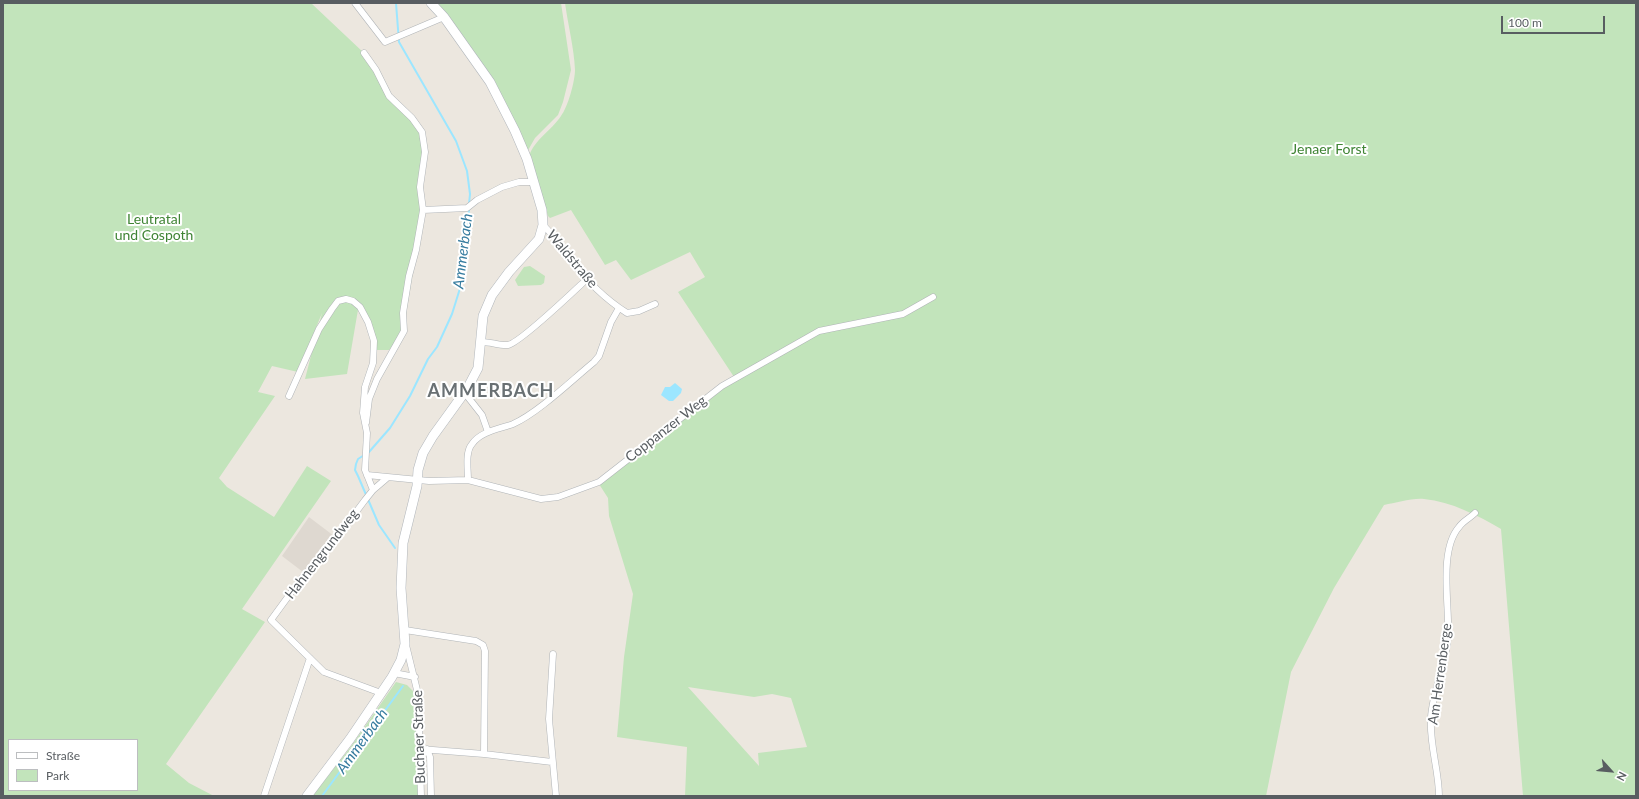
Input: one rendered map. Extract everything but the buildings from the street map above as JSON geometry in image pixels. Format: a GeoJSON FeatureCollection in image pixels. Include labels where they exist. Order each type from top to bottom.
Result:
{"type":"FeatureCollection","features":[{"type":"Feature","properties":{"kind":"main road"},"geometry":{"type":"LineString","coordinates":[[307,796],[327,772],[381,693],[394,672],[404,651],[405,630],[401,588],[402,550],[403,539],[418,479],[418,470],[426,446],[464,392],[478,368],[483,316],[492,295],[509,272],[539,239],[543,225],[542,210],[527,159],[516,131],[490,82],[444,18],[431,3]]}},
{"type":"Feature","properties":{"kind":"street"},"geometry":{"type":"LineString","coordinates":[[355,3],[385,42],[444,18]]}},
{"type":"Feature","properties":{"kind":"street"},"geometry":{"type":"LineString","coordinates":[[364,53],[376,70],[389,96],[412,118],[422,132],[425,152],[420,188],[423,210],[403,313],[404,332],[377,379],[369,399],[366,423],[365,470],[372,491]]}},
{"type":"Feature","properties":{"kind":"street"},"geometry":{"type":"LineString","coordinates":[[423,210],[467,208],[477,200],[502,187],[519,182],[533,182]]}},
{"type":"Feature","properties":{"kind":"street","name":"Waldstraße"},"geometry":{"type":"LineString","coordinates":[[543,225],[552,233],[586,279],[619,308]]}},
{"type":"Feature","properties":{"kind":"street"},"geometry":{"type":"LineString","coordinates":[[480,342],[489,341],[510,345],[540,322],[586,279]]}},
{"type":"Feature","properties":{"kind":"street","name":"Coppanzer Weg"},"geometry":{"type":"LineString","coordinates":[[367,476],[429,481],[468,480],[541,498],[558,497],[592,486],[599,482],[722,386],[819,331],[903,314],[933,297]]}},
{"type":"Feature","properties":{"kind":"street"},"geometry":{"type":"LineString","coordinates":[[289,396],[319,330],[338,301],[346,299],[353,301],[360,307],[368,322],[374,340],[373,363],[365,387],[363,400],[363,413],[366,423]]}},
{"type":"Feature","properties":{"kind":"street"},"geometry":{"type":"LineString","coordinates":[[468,480],[468,456],[471,444],[488,432],[523,419],[594,362],[598,356],[611,322],[619,308],[627,313],[638,311],[655,304]]}},
{"type":"Feature","properties":{"kind":"street"},"geometry":{"type":"LineString","coordinates":[[464,392],[482,415],[488,432]]}},
{"type":"Feature","properties":{"kind":"street","name":"Hahnengrundweg"},"geometry":{"type":"LineString","coordinates":[[310,658],[271,620],[301,579],[329,548],[372,491],[387,478]]}},
{"type":"Feature","properties":{"kind":"street","name":"Am Herrenberge"},"geometry":{"type":"LineString","coordinates":[[1439,796],[1432,741],[1431,718],[1434,697],[1448,638],[1446,590],[1448,558],[1450,544],[1458,527],[1475,513]]}},
{"type":"Feature","properties":{"kind":"street"},"geometry":{"type":"LineString","coordinates":[[405,630],[476,641],[483,645],[485,651],[484,754]]}},
{"type":"Feature","properties":{"kind":"street","name":"Buchaer Straße"},"geometry":{"type":"LineString","coordinates":[[405,644],[415,677],[418,694],[421,796]]}},
{"type":"Feature","properties":{"kind":"street"},"geometry":{"type":"LineString","coordinates":[[553,654],[550,719],[552,762],[556,796]]}},
{"type":"Feature","properties":{"kind":"street"},"geometry":{"type":"LineString","coordinates":[[264,796],[310,658],[324,672],[381,693]]}},
{"type":"Feature","properties":{"kind":"street","name":"Buchaer Straße"},"geometry":{"type":"LineString","coordinates":[[394,672],[415,677]]}},
{"type":"Feature","properties":{"kind":"street"},"geometry":{"type":"LineString","coordinates":[[420,749],[484,754],[552,762]]}},
{"type":"Feature","properties":{"kind":"street","name":"Buchaer Straße"},"geometry":{"type":"LineString","coordinates":[[427,749],[430,757],[431,796]]}},
{"type":"Feature","properties":{"kind":"shaded area"},"geometry":{"type":"Polygon","coordinates":[[[309,517],[334,536],[303,572],[282,556],[309,517]]]}},
{"type":"Feature","properties":{"kind":"green space","name":"Leutratal und Cospoth"},"geometry":{"type":"Polygon","coordinates":[[[3,3],[311,3],[364,53],[389,96],[403,110],[422,135],[425,152],[421,172],[423,210],[403,332],[389,350],[376,350],[359,304],[347,374],[305,379],[322,313],[298,372],[272,366],[258,392],[275,396],[219,478],[227,487],[274,517],[307,466],[331,481],[242,609],[265,622],[166,764],[189,783],[214,796],[3,796],[3,3]]]}},
{"type":"Feature","properties":{"kind":"green space"},"geometry":{"type":"Polygon","coordinates":[[[434,3],[561,3],[571,70],[558,115],[535,138],[527,152],[518,130],[434,3]]]}},
{"type":"Feature","properties":{"kind":"green space","name":"Jenaer Forst"},"geometry":{"type":"Polygon","coordinates":[[[565,3],[1636,3],[1636,796],[1523,796],[1501,529],[1454,506],[1419,499],[1384,505],[1334,588],[1291,672],[1266,796],[685,796],[687,747],[617,737],[624,657],[633,594],[609,516],[608,498],[599,484],[713,395],[736,380],[678,292],[705,277],[690,252],[631,280],[616,260],[605,265],[571,210],[550,218],[548,216],[529,156],[535,145],[564,112],[569,100],[575,75],[565,3]],[[688,687],[759,766],[758,753],[807,747],[791,698],[772,694],[754,697],[688,687]]]}},
{"type":"Feature","properties":{"kind":"green space"},"geometry":{"type":"Polygon","coordinates":[[[530,266],[545,276],[544,283],[541,285],[518,286],[515,280],[524,267],[530,266]]]}},
{"type":"Feature","properties":{"kind":"green space"},"geometry":{"type":"Polygon","coordinates":[[[396,682],[407,685],[416,694],[419,796],[312,796],[350,748],[396,682]]]}},
{"type":"Feature","properties":{"kind":"water"},"geometry":{"type":"Polygon","coordinates":[[[675,383],[682,389],[681,393],[673,401],[669,401],[661,395],[665,387],[670,387],[675,383]]]}},
{"type":"Feature","properties":{"kind":"waterway","name":"Ammerbach"},"geometry":{"type":"LineString","coordinates":[[396,3],[399,42],[456,141],[467,171],[470,194],[469,204]]}},
{"type":"Feature","properties":{"kind":"waterway","name":"Ammerbach"},"geometry":{"type":"LineString","coordinates":[[395,548],[379,525],[355,470],[356,464],[358,459],[369,452],[390,428],[410,396],[428,359],[437,347],[452,314],[462,282],[469,209]]}},
{"type":"Feature","properties":{"kind":"waterway","name":"Ammerbach"},"geometry":{"type":"LineString","coordinates":[[322,796],[403,686]]}},
{"type":"Feature","properties":{"kind":"district","name":"AMMERBACH"},"geometry":{"type":"Point","coordinates":[491,391]}}]}
